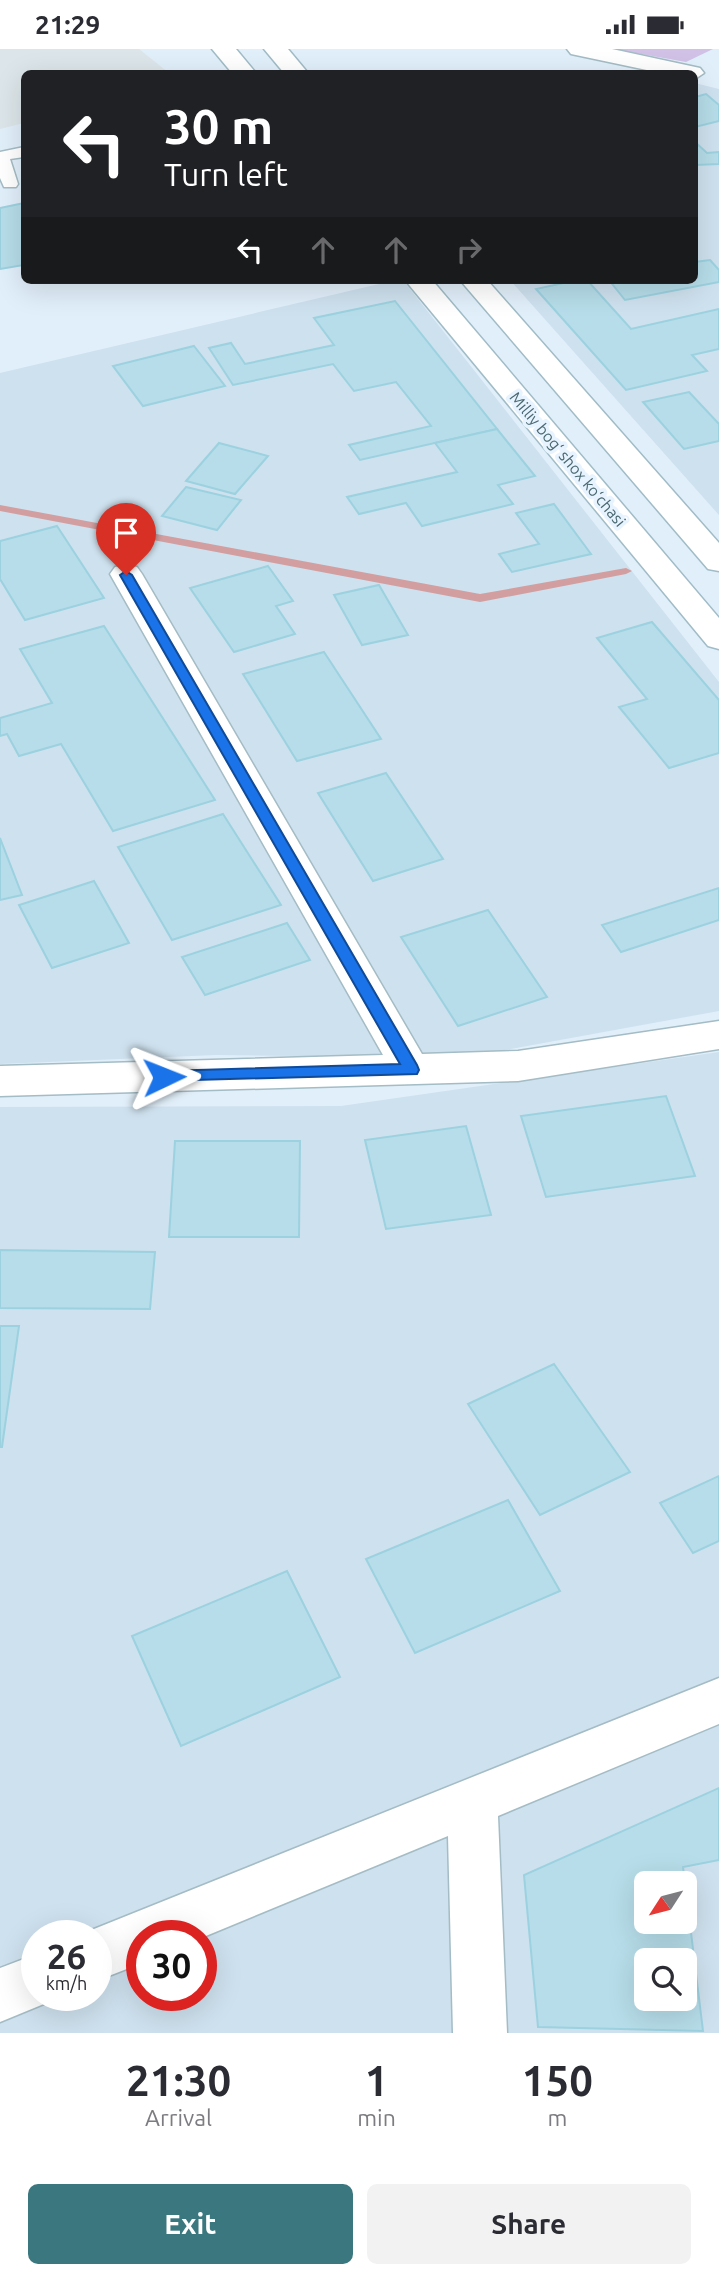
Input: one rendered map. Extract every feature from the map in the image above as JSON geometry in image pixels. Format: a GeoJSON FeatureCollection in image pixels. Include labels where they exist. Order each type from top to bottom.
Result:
{"type":"FeatureCollection","features":[{"type":"Feature","properties":{"kind":"street"},"geometry":{"type":"LineString","coordinates":[[224,49],[242,70]]}},
{"type":"Feature","properties":{"kind":"street"},"geometry":{"type":"LineString","coordinates":[[276,49],[294,70]]}},
{"type":"Feature","properties":{"kind":"street"},"geometry":{"type":"LineString","coordinates":[[579,49],[668,70]]}},
{"type":"Feature","properties":{"kind":"street"},"geometry":{"type":"LineString","coordinates":[[698,77],[719,81]]}},
{"type":"Feature","properties":{"kind":"street","name":"Milliy bog‘ shox ko‘chasi"},"geometry":{"type":"LineString","coordinates":[[421,284],[719,639]]}},
{"type":"Feature","properties":{"kind":"street"},"geometry":{"type":"LineString","coordinates":[[476,284],[719,562]]}},
{"type":"Feature","properties":{"kind":"street"},"geometry":{"type":"LineString","coordinates":[[522,404],[571,392]]}},
{"type":"Feature","properties":{"kind":"street"},"geometry":{"type":"LineString","coordinates":[[126,575],[411,1070]]}},
{"type":"Feature","properties":{"kind":"street"},"geometry":{"type":"LineString","coordinates":[[0,1081],[517,1066],[719,1035]]}},
{"type":"Feature","properties":{"kind":"street"},"geometry":{"type":"LineString","coordinates":[[182,1920],[719,1701]]}},
{"type":"Feature","properties":{"kind":"street"},"geometry":{"type":"LineString","coordinates":[[472,1802],[480,2033]]}},
{"type":"Feature","properties":{"kind":"street"},"geometry":{"type":"LineString","coordinates":[[0,1995],[21,1986]]}},
{"type":"Feature","properties":{"kind":"lane"},"geometry":{"type":"LineString","coordinates":[[10,184],[1,156],[21,153]]}},
{"type":"Feature","properties":{"kind":"shaded area"},"geometry":{"type":"Polygon","coordinates":[[[0,49],[139,49],[165,70],[21,70],[21,124],[0,129],[0,49]]]}},
{"type":"Feature","properties":{"kind":"shaded area"},"geometry":{"type":"Polygon","coordinates":[[[613,49],[713,49],[686,62],[613,49]]]}},
{"type":"Feature","properties":{"kind":"shaded area"},"geometry":{"type":"Polygon","coordinates":[[[698,84],[719,89],[719,515],[514,284],[698,284],[698,84]]]}},
{"type":"Feature","properties":{"kind":"shaded area"},"geometry":{"type":"Polygon","coordinates":[[[379,284],[406,284],[719,682],[719,1011],[461,1058],[216,1055],[0,1064],[0,373],[379,284]]]}},
{"type":"Feature","properties":{"kind":"shaded area"},"geometry":{"type":"Polygon","coordinates":[[[719,1052],[719,2033],[0,2033],[0,1107],[341,1106],[719,1052]]]}},
{"type":"Feature","properties":{"kind":"building"},"geometry":{"type":"Polygon","coordinates":[[[706,94],[719,105],[719,121],[698,126],[698,96],[706,94]]]}},
{"type":"Feature","properties":{"kind":"building"},"geometry":{"type":"Polygon","coordinates":[[[698,145],[707,153],[719,152],[719,164],[698,165],[698,145]]]}},
{"type":"Feature","properties":{"kind":"building"},"geometry":{"type":"Polygon","coordinates":[[[21,204],[21,266],[0,269],[0,208],[21,204]]]}},
{"type":"Feature","properties":{"kind":"building"},"geometry":{"type":"Polygon","coordinates":[[[710,260],[719,270],[719,282],[625,300],[612,284],[698,284],[698,262],[710,260]]]}},
{"type":"Feature","properties":{"kind":"building"},"geometry":{"type":"Polygon","coordinates":[[[559,284],[591,284],[631,329],[719,309],[719,349],[692,355],[707,371],[626,390],[536,289],[559,284]]]}},
{"type":"Feature","properties":{"kind":"building"},"geometry":{"type":"Polygon","coordinates":[[[395,301],[497,429],[360,460],[349,445],[431,426],[396,382],[354,391],[333,364],[233,385],[209,348],[231,343],[245,364],[334,345],[314,318],[395,301]]]}},
{"type":"Feature","properties":{"kind":"building"},"geometry":{"type":"Polygon","coordinates":[[[194,346],[225,386],[143,406],[113,366],[194,346]]]}},
{"type":"Feature","properties":{"kind":"building"},"geometry":{"type":"Polygon","coordinates":[[[689,392],[719,424],[719,441],[684,449],[643,402],[689,392]]]}},
{"type":"Feature","properties":{"kind":"building"},"geometry":{"type":"Polygon","coordinates":[[[497,429],[535,476],[498,485],[513,504],[422,526],[406,503],[359,514],[347,497],[457,472],[435,443],[497,429]]]}},
{"type":"Feature","properties":{"kind":"building"},"geometry":{"type":"Polygon","coordinates":[[[219,443],[268,456],[235,494],[186,481],[219,443]]]}},
{"type":"Feature","properties":{"kind":"building"},"geometry":{"type":"Polygon","coordinates":[[[186,487],[241,500],[217,530],[162,516],[186,487]]]}},
{"type":"Feature","properties":{"kind":"building"},"geometry":{"type":"Polygon","coordinates":[[[554,504],[591,554],[512,572],[499,554],[539,544],[516,513],[554,504]]]}},
{"type":"Feature","properties":{"kind":"building"},"geometry":{"type":"Polygon","coordinates":[[[57,526],[104,598],[25,620],[0,579],[0,541],[57,526]]]}},
{"type":"Feature","properties":{"kind":"building"},"geometry":{"type":"Polygon","coordinates":[[[268,566],[293,601],[276,606],[295,634],[234,652],[190,588],[268,566]]]}},
{"type":"Feature","properties":{"kind":"building"},"geometry":{"type":"Polygon","coordinates":[[[379,585],[408,635],[362,645],[334,595],[379,585]]]}},
{"type":"Feature","properties":{"kind":"building"},"geometry":{"type":"Polygon","coordinates":[[[652,622],[719,700],[719,753],[669,768],[619,707],[647,699],[597,638],[652,622]]]}},
{"type":"Feature","properties":{"kind":"building"},"geometry":{"type":"Polygon","coordinates":[[[104,626],[215,800],[113,831],[61,744],[19,756],[7,734],[0,736],[0,718],[52,703],[20,649],[104,626]]]}},
{"type":"Feature","properties":{"kind":"building"},"geometry":{"type":"Polygon","coordinates":[[[324,652],[381,739],[297,761],[243,674],[324,652]]]}},
{"type":"Feature","properties":{"kind":"building"},"geometry":{"type":"Polygon","coordinates":[[[386,773],[443,859],[373,881],[318,793],[386,773]]]}},
{"type":"Feature","properties":{"kind":"building"},"geometry":{"type":"Polygon","coordinates":[[[223,814],[281,905],[172,940],[118,847],[223,814]]]}},
{"type":"Feature","properties":{"kind":"building"},"geometry":{"type":"Polygon","coordinates":[[[0,838],[22,895],[0,900],[0,838]]]}},
{"type":"Feature","properties":{"kind":"building"},"geometry":{"type":"Polygon","coordinates":[[[94,881],[129,943],[52,968],[19,905],[94,881]]]}},
{"type":"Feature","properties":{"kind":"building"},"geometry":{"type":"Polygon","coordinates":[[[719,888],[719,920],[621,952],[602,925],[719,888]]]}},
{"type":"Feature","properties":{"kind":"building"},"geometry":{"type":"Polygon","coordinates":[[[488,910],[547,997],[458,1026],[401,937],[488,910]]]}},
{"type":"Feature","properties":{"kind":"building"},"geometry":{"type":"Polygon","coordinates":[[[287,923],[310,960],[205,995],[182,957],[287,923]]]}},
{"type":"Feature","properties":{"kind":"building"},"geometry":{"type":"Polygon","coordinates":[[[666,1096],[695,1176],[546,1197],[521,1116],[666,1096]]]}},
{"type":"Feature","properties":{"kind":"building"},"geometry":{"type":"Polygon","coordinates":[[[466,1126],[491,1215],[386,1229],[365,1140],[466,1126]]]}},
{"type":"Feature","properties":{"kind":"building"},"geometry":{"type":"Polygon","coordinates":[[[175,1141],[300,1141],[299,1237],[169,1237],[175,1141]]]}},
{"type":"Feature","properties":{"kind":"building"},"geometry":{"type":"Polygon","coordinates":[[[0,1250],[155,1252],[150,1309],[0,1308],[0,1250]]]}},
{"type":"Feature","properties":{"kind":"building"},"geometry":{"type":"Polygon","coordinates":[[[0,1326],[19,1326],[2,1447],[0,1447],[0,1326]]]}},
{"type":"Feature","properties":{"kind":"building"},"geometry":{"type":"Polygon","coordinates":[[[554,1364],[630,1472],[540,1515],[468,1404],[554,1364]]]}},
{"type":"Feature","properties":{"kind":"building"},"geometry":{"type":"Polygon","coordinates":[[[719,1476],[719,1541],[693,1553],[660,1503],[719,1476]]]}},
{"type":"Feature","properties":{"kind":"building"},"geometry":{"type":"Polygon","coordinates":[[[508,1500],[560,1591],[415,1653],[366,1559],[508,1500]]]}},
{"type":"Feature","properties":{"kind":"building"},"geometry":{"type":"Polygon","coordinates":[[[287,1571],[340,1677],[181,1746],[132,1636],[287,1571]]]}},
{"type":"Feature","properties":{"kind":"building"},"geometry":{"type":"Polygon","coordinates":[[[719,1788],[719,1860],[683,1867],[683,1871],[634,1871],[634,1934],[691,1934],[693,1948],[634,1948],[634,2011],[697,2011],[697,1982],[703,2031],[538,2027],[524,1875],[719,1788]]]}},
{"type":"Feature","properties":{"kind":"waterway"},"geometry":{"type":"LineString","coordinates":[[0,508],[480,598],[626,571]]}},
{"type":"Feature","properties":{"kind":"route"},"geometry":{"type":"LineString","coordinates":[[126,575],[411,1070],[164,1077]]}}]}
